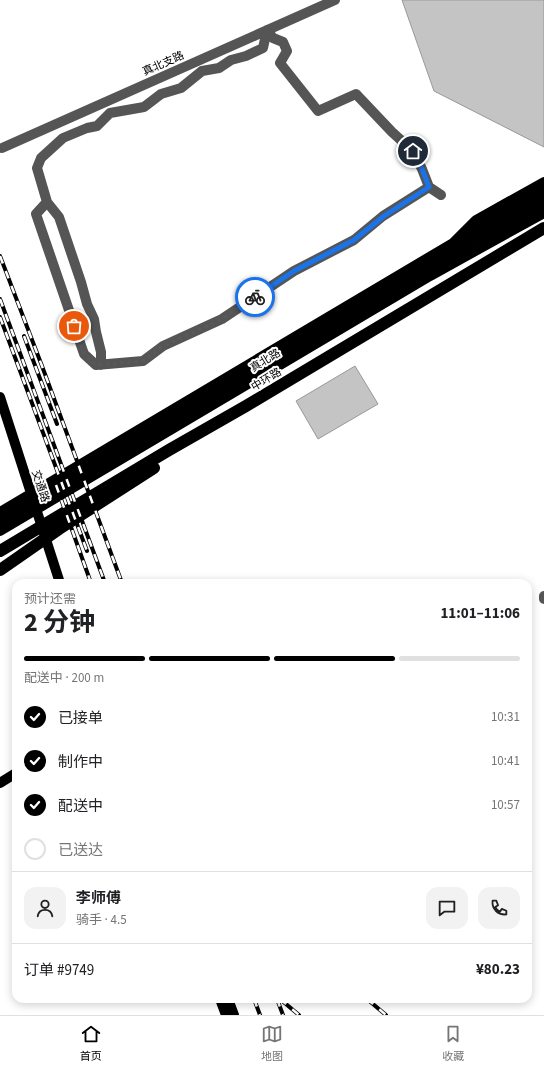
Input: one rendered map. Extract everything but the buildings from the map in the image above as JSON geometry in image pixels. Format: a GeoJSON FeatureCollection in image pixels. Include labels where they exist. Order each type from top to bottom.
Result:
{"type":"FeatureCollection","features":[{"type":"Feature","properties":{"kind":"highway"},"geometry":{"type":"LineString","coordinates":[[470,242],[544,193]]}},
{"type":"Feature","properties":{"kind":"highway","name":"中环路"},"geometry":{"type":"LineString","coordinates":[[0,522],[470,242],[544,202]]}},
{"type":"Feature","properties":{"kind":"highway","name":"中环路"},"geometry":{"type":"LineString","coordinates":[[0,551],[544,229]]}},
{"type":"Feature","properties":{"kind":"highway"},"geometry":{"type":"LineString","coordinates":[[0,570],[59,529],[168,459],[246,406]]}},
{"type":"Feature","properties":{"kind":"main road","name":"真北路"},"geometry":{"type":"LineString","coordinates":[[453,243],[476,220],[544,182]]}},
{"type":"Feature","properties":{"kind":"main road","name":"真北路"},"geometry":{"type":"LineString","coordinates":[[0,512],[453,243],[544,193]]}},
{"type":"Feature","properties":{"kind":"main road","name":"真北路"},"geometry":{"type":"LineString","coordinates":[[0,531],[430,276],[544,213]]}},
{"type":"Feature","properties":{"kind":"main road"},"geometry":{"type":"LineString","coordinates":[[498,238],[544,229]]}},
{"type":"Feature","properties":{"kind":"main road","name":"交通路"},"geometry":{"type":"LineString","coordinates":[[0,397],[59,579]]}},
{"type":"Feature","properties":{"kind":"main road"},"geometry":{"type":"LineString","coordinates":[[0,783],[12,776]]}},
{"type":"Feature","properties":{"kind":"main road"},"geometry":{"type":"LineString","coordinates":[[222,1003],[226,1015]]}},
{"type":"Feature","properties":{"kind":"main road"},"geometry":{"type":"LineString","coordinates":[[230,1003],[234,1015]]}},
{"type":"Feature","properties":{"kind":"street","name":"真北支路"},"geometry":{"type":"LineString","coordinates":[[2,148],[335,0]]}},
{"type":"Feature","properties":{"kind":"street"},"geometry":{"type":"LineString","coordinates":[[267,30],[273,38],[282,42],[287,51],[280,62],[318,111],[356,94],[392,132],[413,151],[429,187],[440,195]]}},
{"type":"Feature","properties":{"kind":"street"},"geometry":{"type":"LineString","coordinates":[[101,365],[101,352],[94,319],[87,304],[74,260],[58,217],[47,202],[37,168],[41,158],[63,138],[87,128],[98,126],[110,113],[144,107],[161,94],[181,88],[202,71],[219,68],[231,60],[246,56],[263,48],[267,30]]}},
{"type":"Feature","properties":{"kind":"street"},"geometry":{"type":"LineString","coordinates":[[47,202],[36,214],[84,354],[96,365],[101,365],[143,361],[163,346],[222,319],[294,271],[354,240],[384,216],[429,187]]}},
{"type":"Feature","properties":{"kind":"railway"},"geometry":{"type":"LineString","coordinates":[[0,256],[121,579]]}},
{"type":"Feature","properties":{"kind":"railway"},"geometry":{"type":"LineString","coordinates":[[0,299],[104,579]]}},
{"type":"Feature","properties":{"kind":"railway"},"geometry":{"type":"LineString","coordinates":[[0,317],[87,551]]}},
{"type":"Feature","properties":{"kind":"railway"},"geometry":{"type":"LineString","coordinates":[[24,336],[57,424]]}},
{"type":"Feature","properties":{"kind":"railway"},"geometry":{"type":"LineString","coordinates":[[56,485],[90,579]]}},
{"type":"Feature","properties":{"kind":"railway"},"geometry":{"type":"LineString","coordinates":[[256,1003],[260,1015]]}},
{"type":"Feature","properties":{"kind":"railway"},"geometry":{"type":"LineString","coordinates":[[278,1003],[283,1015]]}},
{"type":"Feature","properties":{"kind":"railway"},"geometry":{"type":"LineString","coordinates":[[285,1003],[299,1015]]}},
{"type":"Feature","properties":{"kind":"railway"},"geometry":{"type":"LineString","coordinates":[[372,1003],[386,1015]]}},
{"type":"Feature","properties":{"kind":"way so far"},"geometry":{"type":"LineString","coordinates":[[74,326],[84,354],[96,365],[143,361],[163,346],[222,319],[255,297]]}},
{"type":"Feature","properties":{"kind":"route"},"geometry":{"type":"LineString","coordinates":[[255,297],[294,271],[354,240],[384,216],[429,187],[413,151]]}}]}
